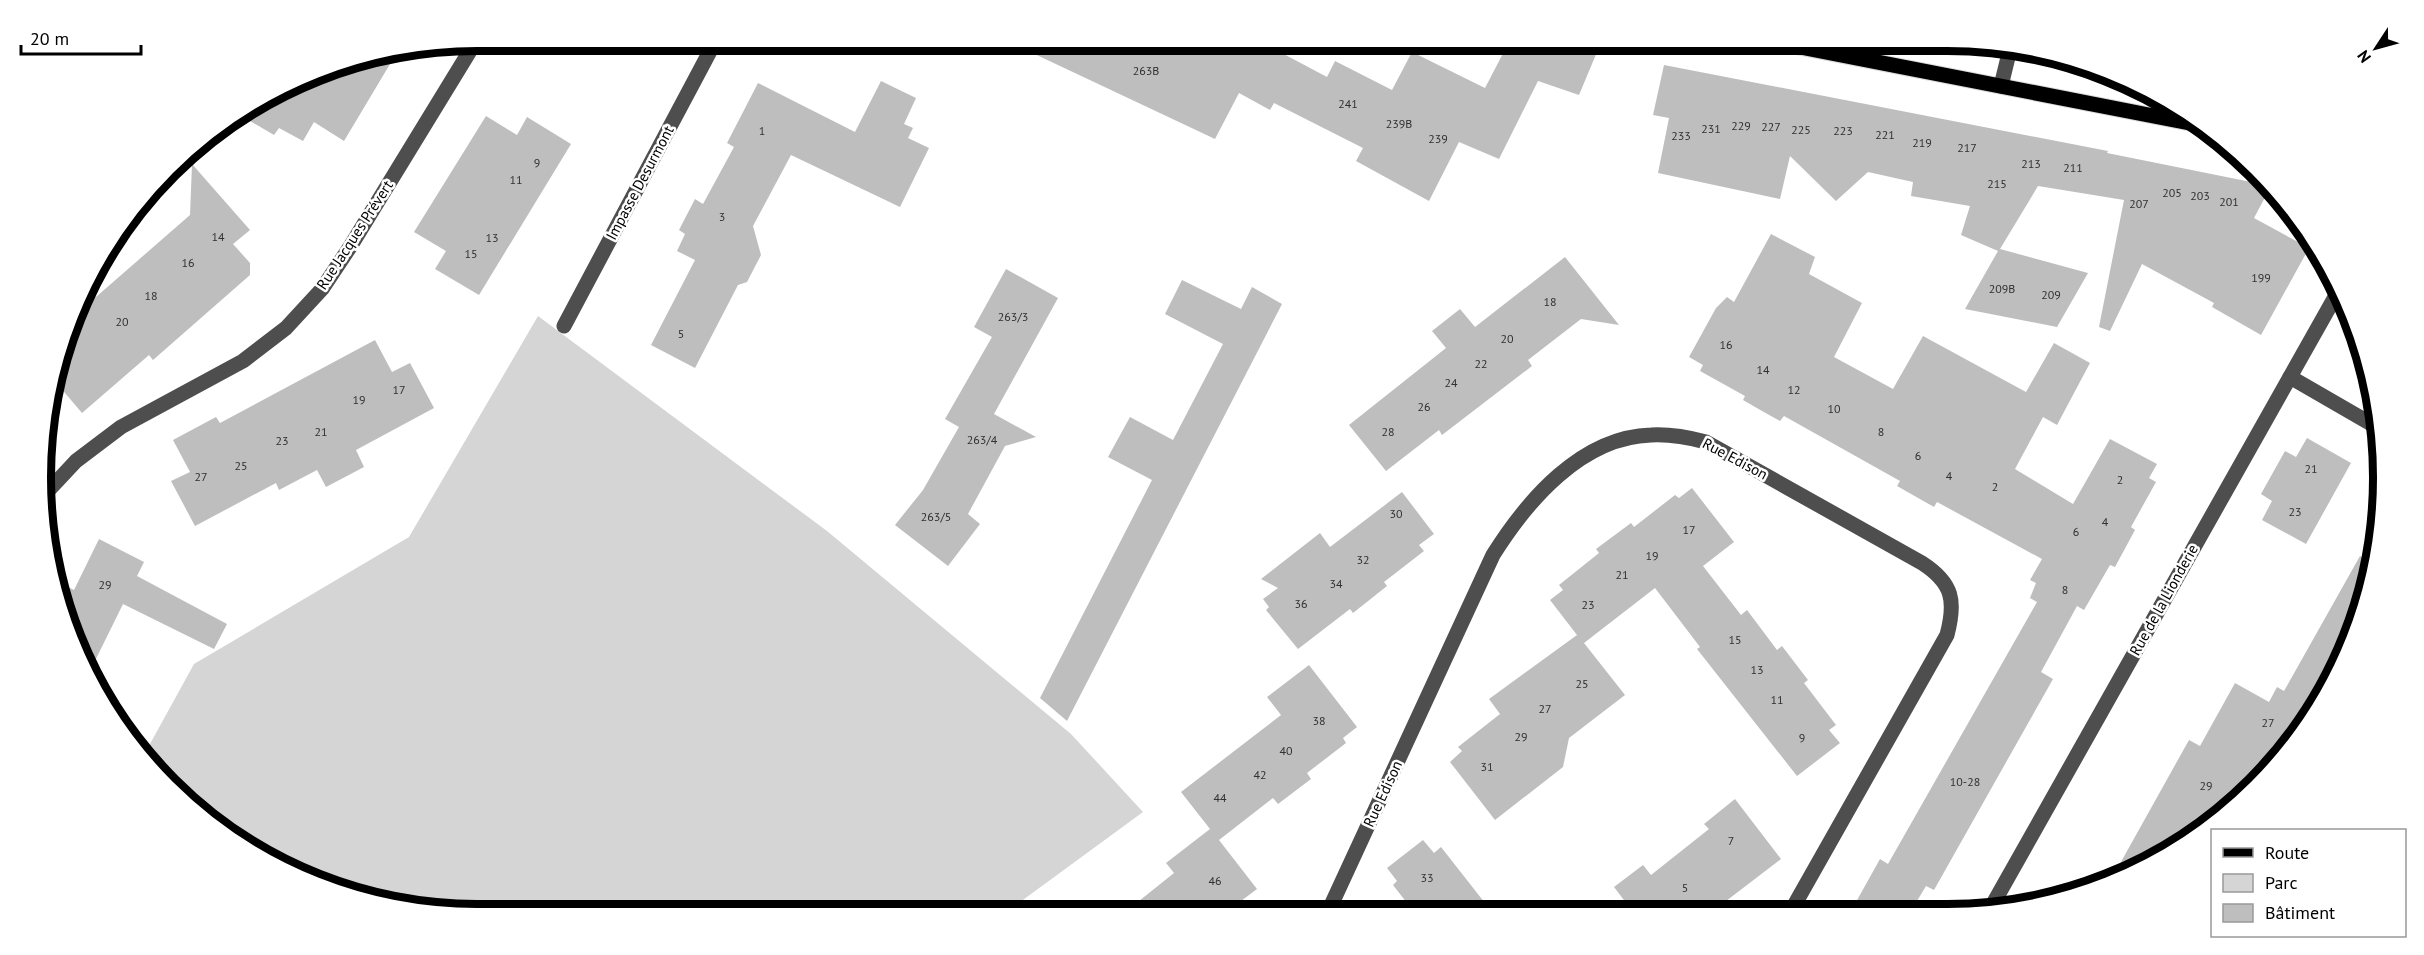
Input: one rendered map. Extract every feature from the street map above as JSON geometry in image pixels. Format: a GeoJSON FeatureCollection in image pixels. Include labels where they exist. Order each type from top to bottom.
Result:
{"type":"FeatureCollection","features":[{"type":"Feature","properties":{"kind":"main road"},"geometry":{"type":"LineString","coordinates":[[1831,51],[2180,121]]}},
{"type":"Feature","properties":{"kind":"street","name":"Rue Jacques Prévert"},"geometry":{"type":"LineString","coordinates":[[51,487],[76,461],[121,427],[243,361],[286,328],[322,289],[350,247],[470,51]]}},
{"type":"Feature","properties":{"kind":"street","name":"Impasse Desurmont"},"geometry":{"type":"LineString","coordinates":[[564,326],[710,51]]}},
{"type":"Feature","properties":{"kind":"street"},"geometry":{"type":"LineString","coordinates":[[2001,86],[2008,56]]}},
{"type":"Feature","properties":{"kind":"street","name":"Rue de la Lionderie"},"geometry":{"type":"LineString","coordinates":[[1995,901],[2334,299]]}},
{"type":"Feature","properties":{"kind":"street"},"geometry":{"type":"LineString","coordinates":[[2290,377],[2369,423]]}},
{"type":"Feature","properties":{"kind":"street","name":"Rue Edison"},"geometry":{"type":"LineString","coordinates":[[1332,904],[1493,555],[1513,524],[1560,474],[1586,457],[1614,443],[1649,435],[1676,435],[1706,442],[1922,563],[1936,572],[1950,591],[1953,614],[1947,635],[1795,904]]}},
{"type":"Feature","properties":{"kind":"green space"},"geometry":{"type":"Polygon","coordinates":[[[538,316],[827,531],[1071,734],[1143,812],[1017,904],[450,903],[394,896],[314,872],[264,847],[218,816],[176,779],[148,748],[194,664],[409,537],[538,316]]]}},
{"type":"Feature","properties":{"kind":"building"},"geometry":{"type":"Polygon","coordinates":[[[1028,51],[1278,51],[1327,77],[1335,61],[1392,90],[1412,52],[1485,88],[1504,51],[1597,52],[1579,95],[1538,81],[1499,159],[1459,142],[1429,201],[1356,161],[1363,148],[1274,103],[1270,110],[1239,93],[1215,139],[1028,51]]]}},
{"type":"Feature","properties":{"kind":"building"},"geometry":{"type":"Polygon","coordinates":[[[393,59],[344,141],[314,122],[303,141],[279,128],[274,135],[247,119],[314,83],[393,59]]]}},
{"type":"Feature","properties":{"kind":"building"},"geometry":{"type":"Polygon","coordinates":[[[1664,65],[2108,151],[2107,153],[2254,183],[2266,195],[2254,218],[2304,245],[2307,251],[2261,335],[2212,307],[2214,303],[2142,264],[2110,331],[2099,327],[2124,200],[2038,186],[2000,249],[2088,273],[2057,327],[1965,309],[1998,251],[1961,235],[1970,206],[1911,196],[1913,182],[1868,172],[1836,201],[1790,156],[1780,199],[1658,173],[1669,118],[1653,115],[1664,65]]]}},
{"type":"Feature","properties":{"kind":"building"},"geometry":{"type":"Polygon","coordinates":[[[881,81],[916,98],[904,124],[913,128],[908,138],[929,148],[900,207],[791,155],[753,226],[761,255],[747,282],[738,285],[695,368],[651,345],[695,260],[677,251],[685,234],[679,230],[695,199],[703,204],[734,147],[727,143],[758,83],[855,132],[881,81]]]}},
{"type":"Feature","properties":{"kind":"building"},"geometry":{"type":"Polygon","coordinates":[[[486,116],[517,135],[527,117],[571,144],[479,295],[435,269],[446,251],[414,232],[486,116]]]}},
{"type":"Feature","properties":{"kind":"building"},"geometry":{"type":"Polygon","coordinates":[[[192,164],[250,230],[233,244],[250,263],[250,275],[153,360],[149,355],[82,413],[61,388],[74,340],[88,304],[190,215],[192,164]]]}},
{"type":"Feature","properties":{"kind":"building"},"geometry":{"type":"Polygon","coordinates":[[[1771,234],[1815,257],[1809,274],[1862,303],[1834,357],[1893,389],[1923,336],[2026,392],[2054,343],[2090,363],[2057,425],[2043,417],[2015,469],[2073,504],[2110,439],[2157,464],[2149,478],[2156,482],[2131,527],[2135,530],[2115,567],[2110,565],[2084,610],[2077,606],[2041,672],[2053,679],[1934,890],[1926,886],[1915,904],[1855,904],[1880,859],[1888,864],[2037,602],[2030,598],[2036,583],[2030,580],[2042,559],[1937,502],[1934,507],[1897,486],[1900,481],[1784,416],[1780,421],[1743,400],[1745,396],[1700,371],[1703,365],[1689,357],[1716,308],[1727,297],[1734,302],[1771,234]]]}},
{"type":"Feature","properties":{"kind":"building"},"geometry":{"type":"Polygon","coordinates":[[[1565,257],[1619,325],[1581,319],[1528,360],[1532,366],[1442,435],[1439,430],[1386,471],[1349,425],[1446,348],[1432,331],[1460,309],[1475,327],[1565,257]]]}},
{"type":"Feature","properties":{"kind":"building"},"geometry":{"type":"Polygon","coordinates":[[[1006,269],[1058,298],[994,414],[1036,437],[1005,446],[968,514],[980,524],[948,566],[895,525],[923,490],[959,427],[945,419],[992,337],[974,327],[1006,269]]]}},
{"type":"Feature","properties":{"kind":"building"},"geometry":{"type":"Polygon","coordinates":[[[1182,280],[1241,309],[1252,287],[1282,304],[1067,721],[1040,698],[1152,480],[1108,457],[1130,417],[1173,440],[1223,344],[1165,314],[1182,280]]]}},
{"type":"Feature","properties":{"kind":"building"},"geometry":{"type":"Polygon","coordinates":[[[375,340],[392,372],[410,363],[434,408],[356,450],[364,467],[326,487],[317,470],[279,490],[276,483],[195,526],[171,481],[190,472],[173,440],[216,417],[220,423],[375,340]]]}},
{"type":"Feature","properties":{"kind":"building"},"geometry":{"type":"Polygon","coordinates":[[[2307,438],[2351,463],[2306,544],[2262,520],[2272,501],[2261,494],[2285,451],[2296,457],[2307,438]]]}},
{"type":"Feature","properties":{"kind":"building"},"geometry":{"type":"Polygon","coordinates":[[[1692,488],[1734,542],[1703,566],[1741,615],[1747,610],[1777,650],[1782,646],[1808,680],[1804,683],[1836,725],[1829,730],[1840,743],[1797,776],[1697,649],[1700,647],[1655,588],[1584,643],[1625,695],[1569,738],[1563,767],[1495,820],[1450,762],[1462,751],[1458,747],[1500,714],[1489,699],[1577,635],[1550,600],[1563,590],[1559,585],[1599,553],[1596,549],[1631,523],[1634,527],[1675,495],[1679,498],[1692,488]]]}},
{"type":"Feature","properties":{"kind":"building"},"geometry":{"type":"Polygon","coordinates":[[[1402,492],[1434,534],[1419,545],[1424,551],[1384,582],[1387,586],[1353,613],[1350,609],[1298,649],[1266,610],[1269,607],[1263,599],[1278,588],[1261,579],[1320,533],[1330,547],[1402,492]]]}},
{"type":"Feature","properties":{"kind":"building"},"geometry":{"type":"Polygon","coordinates":[[[99,539],[144,562],[137,576],[227,624],[214,649],[123,604],[94,663],[83,641],[65,586],[74,590],[99,539]]]}},
{"type":"Feature","properties":{"kind":"building"},"geometry":{"type":"Polygon","coordinates":[[[2360,556],[2365,559],[2341,641],[2316,691],[2285,737],[2248,779],[2206,816],[2160,847],[2117,868],[2189,740],[2200,746],[2235,683],[2269,702],[2277,687],[2284,691],[2360,556]]]}},
{"type":"Feature","properties":{"kind":"building"},"geometry":{"type":"Polygon","coordinates":[[[1309,665],[1357,727],[1343,738],[1346,743],[1307,773],[1311,779],[1278,804],[1273,798],[1219,840],[1257,889],[1237,904],[1135,904],[1174,873],[1166,863],[1210,829],[1181,792],[1281,715],[1267,697],[1309,665]]]}},
{"type":"Feature","properties":{"kind":"building"},"geometry":{"type":"Polygon","coordinates":[[[1735,799],[1781,859],[1722,904],[1627,904],[1614,887],[1643,865],[1651,875],[1709,829],[1704,824],[1735,799]]]}},
{"type":"Feature","properties":{"kind":"building"},"geometry":{"type":"Polygon","coordinates":[[[1423,840],[1434,853],[1441,847],[1486,904],[1408,904],[1393,885],[1397,881],[1387,868],[1423,840]]]}}]}
